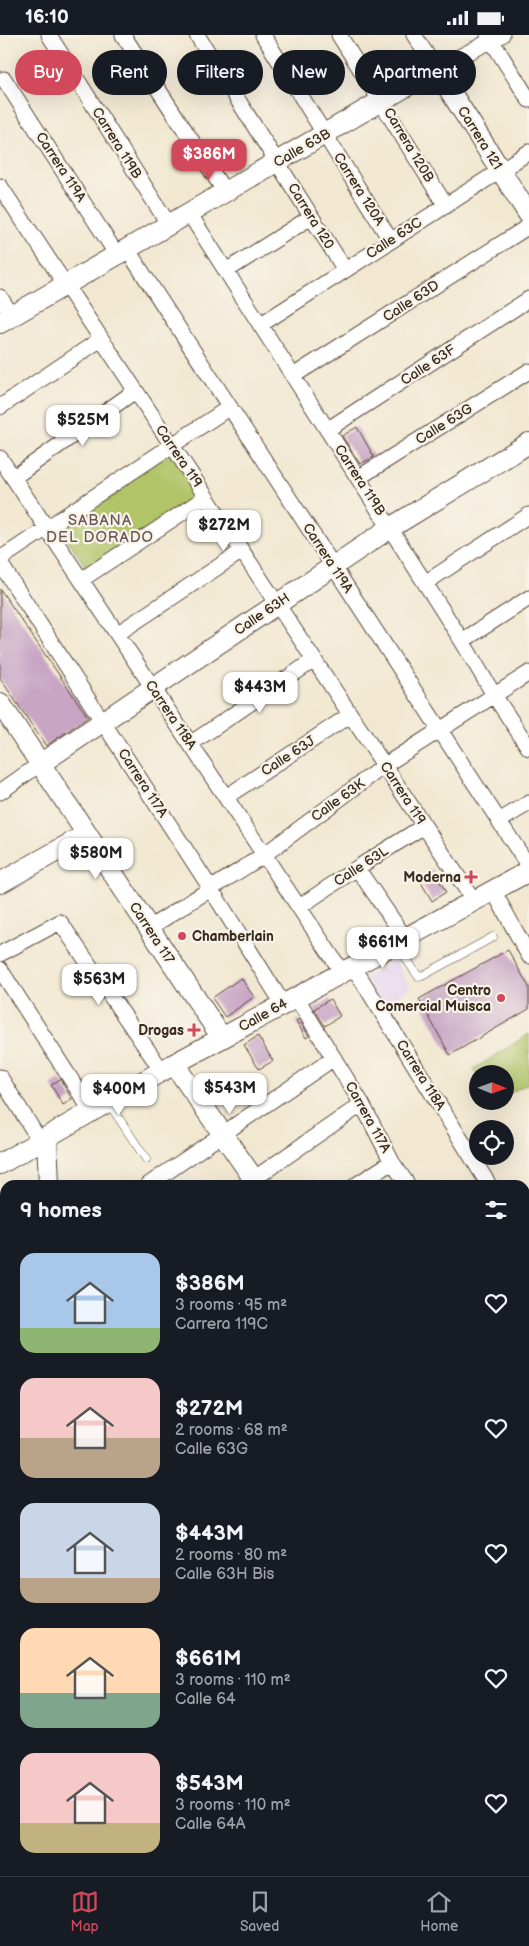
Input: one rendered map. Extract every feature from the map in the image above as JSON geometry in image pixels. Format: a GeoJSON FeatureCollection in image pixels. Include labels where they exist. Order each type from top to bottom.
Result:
{"type":"FeatureCollection","features":[{"type":"Feature","properties":{"kind":"street","name":"Carrera 119B"},"geometry":{"type":"LineString","coordinates":[[49,35],[169,225]]}},
{"type":"Feature","properties":{"kind":"street"},"geometry":{"type":"LineString","coordinates":[[122,35],[225,192]]}},
{"type":"Feature","properties":{"kind":"street","name":"Carrera 120"},"geometry":{"type":"LineString","coordinates":[[197,35],[345,270]]}},
{"type":"Feature","properties":{"kind":"street","name":"Carrera 120A"},"geometry":{"type":"LineString","coordinates":[[263,35],[391,241]]}},
{"type":"Feature","properties":{"kind":"street","name":"Carrera 120B"},"geometry":{"type":"LineString","coordinates":[[339,35],[446,205]]}},
{"type":"Feature","properties":{"kind":"street","name":"Carrera 121"},"geometry":{"type":"LineString","coordinates":[[414,35],[424,50]]}},
{"type":"Feature","properties":{"kind":"street","name":"Calle 63B"},"geometry":{"type":"LineString","coordinates":[[470,50],[494,37]]}},
{"type":"Feature","properties":{"kind":"street"},"geometry":{"type":"LineString","coordinates":[[494,37],[529,100]]}},
{"type":"Feature","properties":{"kind":"street","name":"Carrera 119A"},"geometry":{"type":"LineString","coordinates":[[4,79],[230,407],[529,867]]}},
{"type":"Feature","properties":{"kind":"street","name":"Calle 63B"},"geometry":{"type":"LineString","coordinates":[[6,320],[392,95]]}},
{"type":"Feature","properties":{"kind":"street","name":"Carrera 121"},"geometry":{"type":"LineString","coordinates":[[452,95],[529,215]]}},
{"type":"Feature","properties":{"kind":"street","name":"Calle 63C"},"geometry":{"type":"LineString","coordinates":[[260,325],[529,152]]}},
{"type":"Feature","properties":{"kind":"street","name":"Carrera 119"},"geometry":{"type":"LineString","coordinates":[[0,186],[474,901]]}},
{"type":"Feature","properties":{"kind":"street","name":"Carrera 119B"},"geometry":{"type":"LineString","coordinates":[[189,213],[529,748]]}},
{"type":"Feature","properties":{"kind":"street"},"geometry":{"type":"LineString","coordinates":[[226,271],[311,217]]}},
{"type":"Feature","properties":{"kind":"street","name":"Calle 63D"},"geometry":{"type":"LineString","coordinates":[[293,377],[529,226]]}},
{"type":"Feature","properties":{"kind":"street"},"geometry":{"type":"LineString","coordinates":[[0,297],[6,320]]}},
{"type":"Feature","properties":{"kind":"street","name":"Calle 63F"},"geometry":{"type":"LineString","coordinates":[[327,430],[529,299]]}},
{"type":"Feature","properties":{"kind":"street"},"geometry":{"type":"LineString","coordinates":[[0,407],[101,339]]}},
{"type":"Feature","properties":{"kind":"street","name":"Calle 63G"},"geometry":{"type":"LineString","coordinates":[[358,478],[529,371]]}},
{"type":"Feature","properties":{"kind":"street"},"geometry":{"type":"LineString","coordinates":[[13,478],[135,391]]}},
{"type":"Feature","properties":{"kind":"street"},"geometry":{"type":"LineString","coordinates":[[0,559],[230,407]]}},
{"type":"Feature","properties":{"kind":"street","name":"Calle 63H"},"geometry":{"type":"LineString","coordinates":[[0,791],[390,528],[529,443]]}},
{"type":"Feature","properties":{"kind":"street","name":"Carrera 118A"},"geometry":{"type":"LineString","coordinates":[[0,458],[299,907],[348,969],[486,1180]]}},
{"type":"Feature","properties":{"kind":"street"},"geometry":{"type":"LineString","coordinates":[[81,580],[206,497]]}},
{"type":"Feature","properties":{"kind":"street"},"geometry":{"type":"LineString","coordinates":[[425,583],[529,515]]}},
{"type":"Feature","properties":{"kind":"street"},"geometry":{"type":"LineString","coordinates":[[117,634],[242,551]]}},
{"type":"Feature","properties":{"kind":"street","name":"Carrera 117A"},"geometry":{"type":"LineString","coordinates":[[0,563],[211,889],[290,1001],[334,1057],[362,1104],[392,1162],[405,1180]]}},
{"type":"Feature","properties":{"kind":"street"},"geometry":{"type":"LineString","coordinates":[[462,641],[529,598]]}},
{"type":"Feature","properties":{"kind":"street"},"geometry":{"type":"LineString","coordinates":[[190,743],[314,660]]}},
{"type":"Feature","properties":{"kind":"street","name":"Calle 63K"},"geometry":{"type":"LineString","coordinates":[[149,928],[264,855],[385,765],[529,673]]}},
{"type":"Feature","properties":{"kind":"street","name":"Carrera 117"},"geometry":{"type":"LineString","coordinates":[[0,703],[222,1038]]}},
{"type":"Feature","properties":{"kind":"street","name":"Calle 63J"},"geometry":{"type":"LineString","coordinates":[[226,797],[350,715]]}},
{"type":"Feature","properties":{"kind":"street"},"geometry":{"type":"LineString","coordinates":[[499,821],[529,803]]}},
{"type":"Feature","properties":{"kind":"street","name":"Calle 63L"},"geometry":{"type":"LineString","coordinates":[[299,907],[356,868],[424,826]]}},
{"type":"Feature","properties":{"kind":"street"},"geometry":{"type":"LineString","coordinates":[[0,883],[87,834]]}},
{"type":"Feature","properties":{"kind":"street"},"geometry":{"type":"LineString","coordinates":[[356,868],[400,940]]}},
{"type":"Feature","properties":{"kind":"street","name":"Calle 64"},"geometry":{"type":"LineString","coordinates":[[1,1161],[44,1139],[400,940],[529,871]]}},
{"type":"Feature","properties":{"kind":"street"},"geometry":{"type":"LineString","coordinates":[[493,890],[529,956]]}},
{"type":"Feature","properties":{"kind":"street"},"geometry":{"type":"LineString","coordinates":[[0,954],[60,922],[168,1068],[222,1133],[250,1180]]}},
{"type":"Feature","properties":{"kind":"street"},"geometry":{"type":"LineString","coordinates":[[0,969],[100,1107]]}},
{"type":"Feature","properties":{"kind":"street"},"geometry":{"type":"LineString","coordinates":[[155,1180],[334,1057]]}},
{"type":"Feature","properties":{"kind":"street"},"geometry":{"type":"LineString","coordinates":[[0,1077],[44,1139],[48,1180]]}},
{"type":"Feature","properties":{"kind":"street"},"geometry":{"type":"LineString","coordinates":[[256,1180],[362,1104]]}},
{"type":"Feature","properties":{"kind":"street"},"geometry":{"type":"LineString","coordinates":[[364,1180],[392,1162]]}},
{"type":"Feature","properties":{"kind":"lane"},"geometry":{"type":"LineString","coordinates":[[400,940],[412,969],[418,976],[422,976],[492,937]]}},
{"type":"Feature","properties":{"kind":"lane"},"geometry":{"type":"LineString","coordinates":[[100,1107],[146,1159]]}},
{"type":"Feature","properties":{"kind":"shaded area"},"geometry":{"type":"Polygon","coordinates":[[[395,960],[410,988],[380,1006],[364,978],[395,960]]]}},
{"type":"Feature","properties":{"kind":"green space"},"geometry":{"type":"Polygon","coordinates":[[[171,451],[201,497],[89,572],[59,526],[171,451]]]}},
{"type":"Feature","properties":{"kind":"green space"},"geometry":{"type":"Polygon","coordinates":[[[529,1034],[529,1083],[514,1091],[514,1065],[480,1065],[529,1034]]]}},
{"type":"Feature","properties":{"kind":"building"},"geometry":{"type":"Polygon","coordinates":[[[357,427],[374,457],[360,464],[342,436],[357,427]]]}},
{"type":"Feature","properties":{"kind":"building"},"geometry":{"type":"Polygon","coordinates":[[[0,589],[88,717],[46,746],[0,678],[0,589]]]}},
{"type":"Feature","properties":{"kind":"building"},"geometry":{"type":"Polygon","coordinates":[[[433,870],[446,892],[432,901],[419,879],[433,870]]]}},
{"type":"Feature","properties":{"kind":"building"},"geometry":{"type":"Polygon","coordinates":[[[508,950],[529,987],[529,1009],[450,1055],[419,999],[508,950]]]}},
{"type":"Feature","properties":{"kind":"building"},"geometry":{"type":"Polygon","coordinates":[[[241,978],[254,997],[225,1017],[212,998],[241,978]]]}},
{"type":"Feature","properties":{"kind":"building"},"geometry":{"type":"Polygon","coordinates":[[[330,999],[340,1016],[325,1026],[314,1009],[330,999]]]}},
{"type":"Feature","properties":{"kind":"building"},"geometry":{"type":"Polygon","coordinates":[[[298,1019],[309,1036],[306,1038],[296,1021],[298,1019]]]}},
{"type":"Feature","properties":{"kind":"building"},"geometry":{"type":"Polygon","coordinates":[[[258,1036],[273,1061],[259,1069],[244,1045],[258,1036]]]}},
{"type":"Feature","properties":{"kind":"building"},"geometry":{"type":"Polygon","coordinates":[[[60,1079],[72,1099],[63,1105],[51,1085],[60,1079]]]}},
{"type":"Feature","properties":{"kind":"place","name":"Moderna"},"geometry":{"type":"Point","coordinates":[471,877]}},
{"type":"Feature","properties":{"kind":"place","name":"Chamberlain"},"geometry":{"type":"Point","coordinates":[182,936]}},
{"type":"Feature","properties":{"kind":"place","name":"Centro Comercial Muisca"},"geometry":{"type":"Point","coordinates":[501,998]}},
{"type":"Feature","properties":{"kind":"place","name":"Drogas"},"geometry":{"type":"Point","coordinates":[194,1030]}},
{"type":"Feature","properties":{"kind":"district","name":"SABANA DEL DORADO"},"geometry":{"type":"Point","coordinates":[100,528]}}]}
